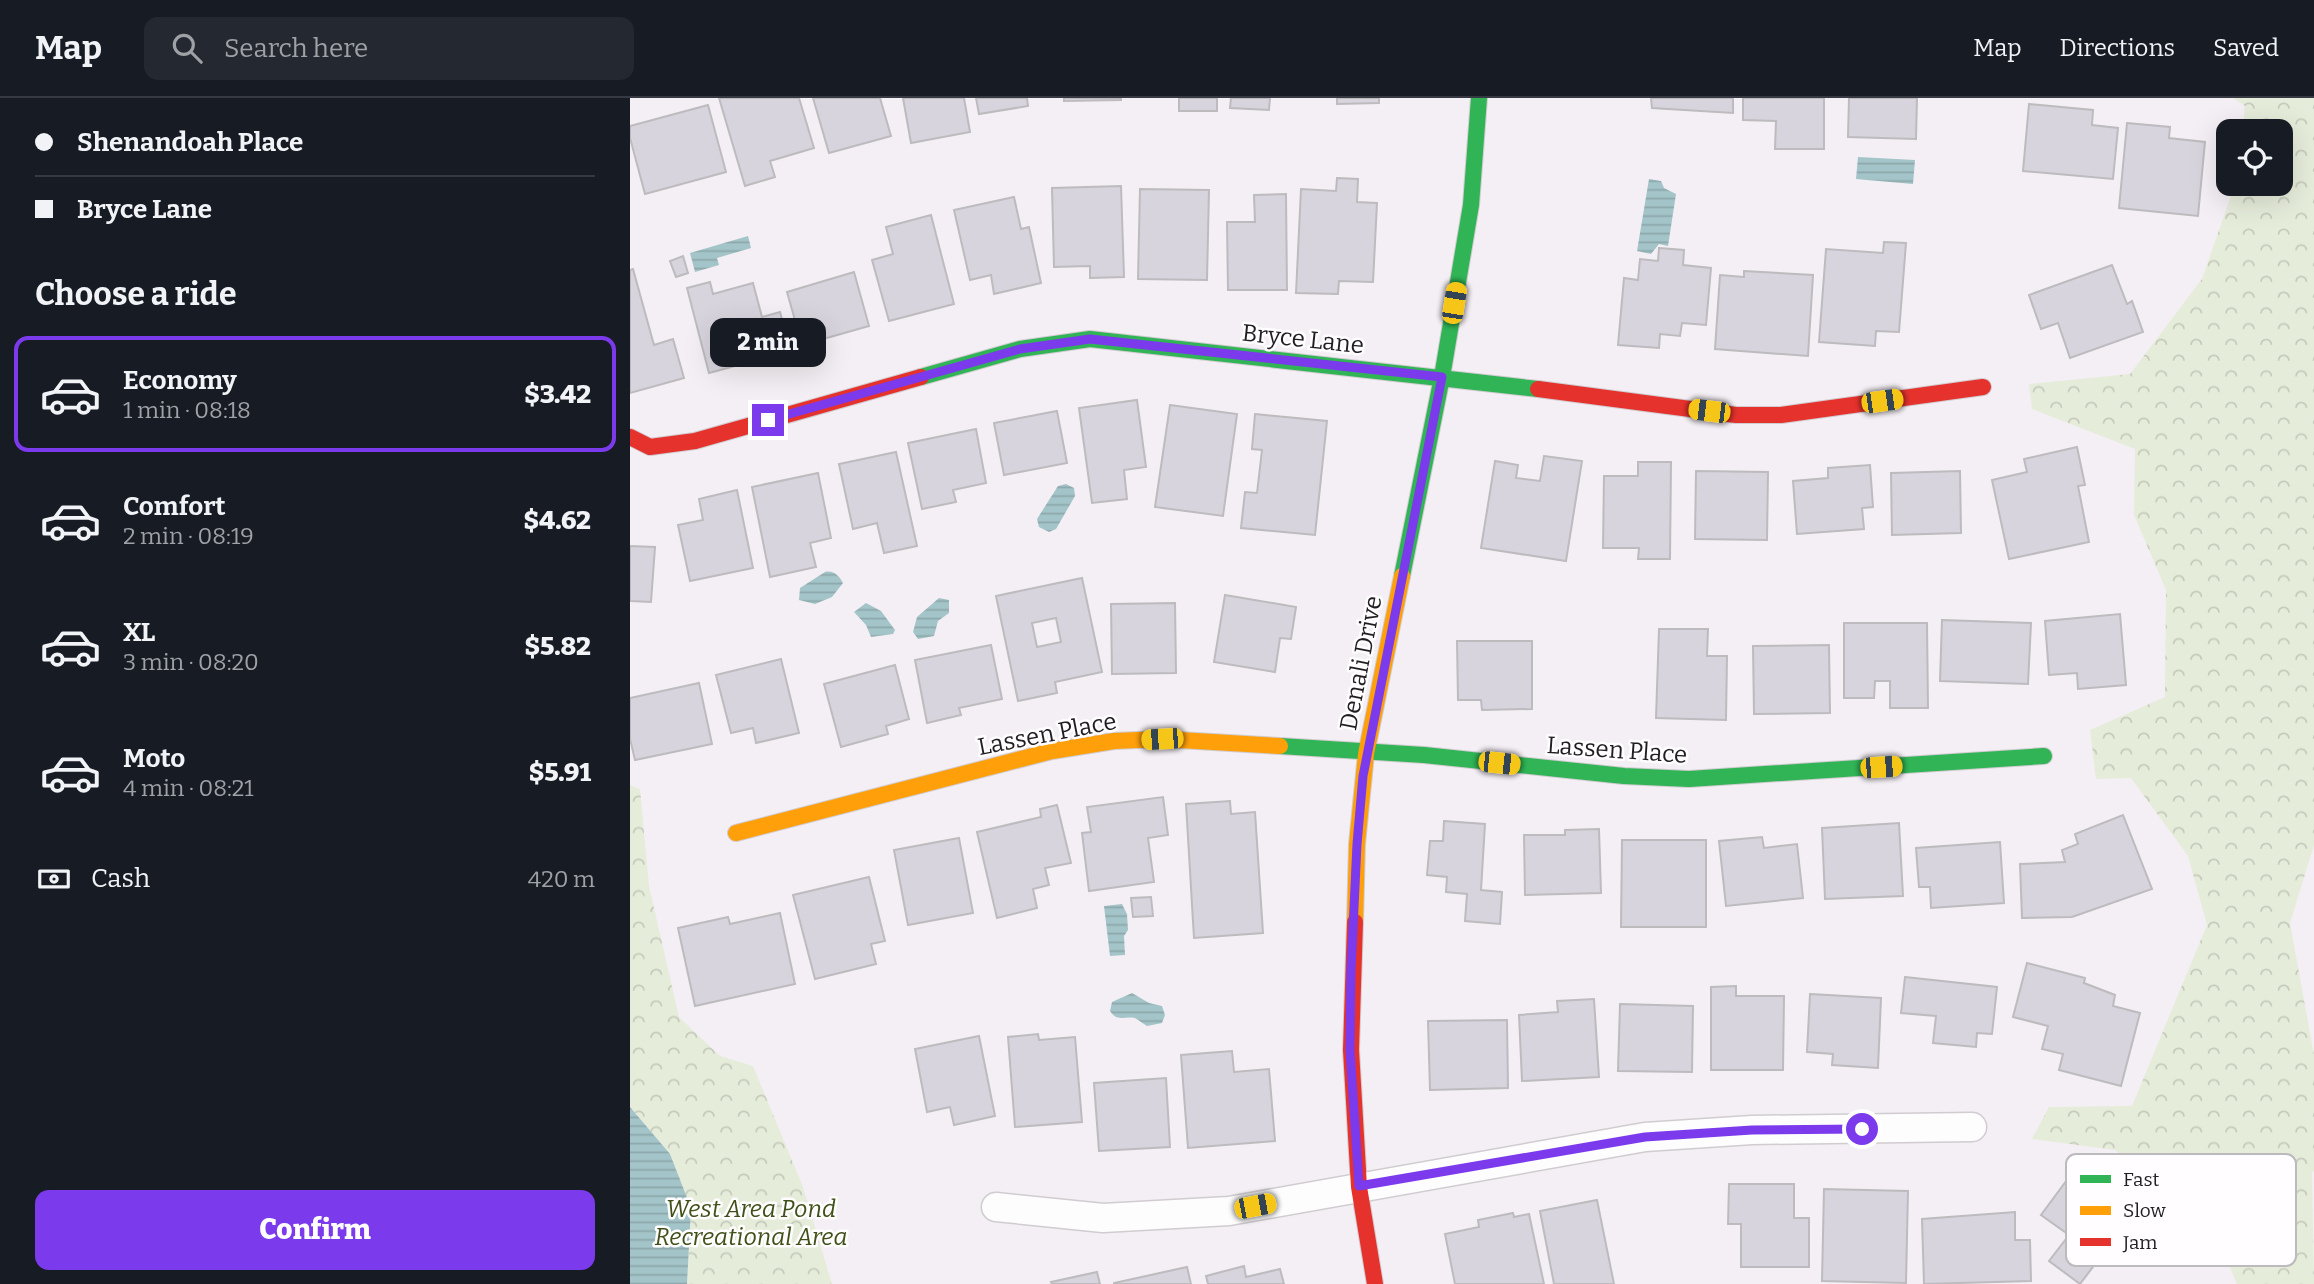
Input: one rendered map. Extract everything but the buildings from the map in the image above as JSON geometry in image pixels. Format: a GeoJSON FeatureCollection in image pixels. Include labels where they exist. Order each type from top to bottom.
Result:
{"type":"FeatureCollection","features":[{"type":"Feature","properties":{"kind":"street","name":"Denali Drive"},"geometry":{"type":"LineString","coordinates":[[1375,1284],[1359,1186],[1350,1050],[1357,844],[1366,754],[1442,377],[1471,205],[1479,98]]}},
{"type":"Feature","properties":{"kind":"street","name":"Bryce Lane"},"geometry":{"type":"LineString","coordinates":[[630,437],[650,447],[695,441],[1020,349],[1090,339],[1442,377],[1736,415],[1781,415],[1983,387]]}},
{"type":"Feature","properties":{"kind":"street","name":"Lassen Place"},"geometry":{"type":"LineString","coordinates":[[736,833],[1052,751],[1114,741],[1162,739],[1366,754],[1424,755],[1624,776],[1689,779],[2044,756]]}},
{"type":"Feature","properties":{"kind":"street"},"geometry":{"type":"LineString","coordinates":[[996,1207],[1103,1217],[1229,1211],[1645,1137],[1752,1130],[1972,1128]]}},
{"type":"Feature","properties":{"kind":"green space"},"geometry":{"type":"Polygon","coordinates":[[[2233,98],[2314,98],[2314,845],[2290,923],[2314,1055],[2314,1284],[2237,1284],[2229,1266],[2296,1266],[2296,1154],[2120,1154],[2115,1150],[2032,1139],[2049,1107],[2132,1106],[2207,925],[2188,856],[2131,778],[2096,779],[2090,730],[2165,697],[2166,590],[2134,515],[2135,449],[2032,409],[2029,384],[2130,374],[2202,279],[2231,196],[2293,196],[2293,119],[2243,119],[2245,106],[2233,98]]]}},
{"type":"Feature","properties":{"kind":"green space","name":"West Area Pond Recreational Area"},"geometry":{"type":"Polygon","coordinates":[[[630,785],[640,789],[649,886],[679,1017],[720,1056],[753,1066],[803,1187],[832,1284],[687,1284],[691,1208],[670,1154],[630,1107],[630,785]]]}},
{"type":"Feature","properties":{"kind":"water"},"geometry":{"type":"Polygon","coordinates":[[[1858,157],[1915,160],[1913,184],[1856,179],[1858,157]]]}},
{"type":"Feature","properties":{"kind":"water"},"geometry":{"type":"Polygon","coordinates":[[[1649,179],[1661,181],[1664,188],[1676,194],[1668,246],[1659,244],[1651,254],[1637,251],[1649,179]]]}},
{"type":"Feature","properties":{"kind":"water"},"geometry":{"type":"Polygon","coordinates":[[[748,236],[751,248],[717,258],[719,265],[695,272],[690,253],[748,236]]]}},
{"type":"Feature","properties":{"kind":"water"},"geometry":{"type":"Polygon","coordinates":[[[1066,484],[1074,488],[1075,496],[1056,529],[1049,532],[1039,527],[1037,519],[1058,486],[1066,484]]]}},
{"type":"Feature","properties":{"kind":"water"},"geometry":{"type":"Polygon","coordinates":[[[825,572],[836,574],[843,583],[832,597],[815,604],[799,600],[800,588],[825,572]]]}},
{"type":"Feature","properties":{"kind":"water"},"geometry":{"type":"Polygon","coordinates":[[[939,598],[949,600],[949,613],[938,621],[934,636],[918,639],[913,632],[917,617],[939,598]]]}},
{"type":"Feature","properties":{"kind":"water"},"geometry":{"type":"Polygon","coordinates":[[[866,603],[881,611],[895,630],[893,634],[871,637],[866,625],[854,612],[866,603]]]}},
{"type":"Feature","properties":{"kind":"water"},"geometry":{"type":"Polygon","coordinates":[[[1122,904],[1127,914],[1128,930],[1124,936],[1125,955],[1110,956],[1104,906],[1122,904]]]}},
{"type":"Feature","properties":{"kind":"water"},"geometry":{"type":"Polygon","coordinates":[[[1132,993],[1149,1003],[1162,1006],[1165,1015],[1162,1023],[1147,1026],[1135,1018],[1118,1018],[1110,1011],[1112,1002],[1132,993]]]}},
{"type":"Feature","properties":{"kind":"water"},"geometry":{"type":"Polygon","coordinates":[[[630,1107],[670,1154],[691,1208],[687,1284],[630,1284],[630,1107]]]}},
{"type":"Feature","properties":{"kind":"traffic: fast"},"geometry":{"type":"LineString","coordinates":[[1402,576],[1442,377],[1471,205],[1479,98]]}},
{"type":"Feature","properties":{"kind":"traffic: fast"},"geometry":{"type":"LineString","coordinates":[[921,377],[1020,349],[1090,339],[1538,389]]}},
{"type":"Feature","properties":{"kind":"traffic: fast"},"geometry":{"type":"LineString","coordinates":[[1280,746],[1424,755],[1624,776],[1689,779],[2044,756]]}},
{"type":"Feature","properties":{"kind":"traffic: slow"},"geometry":{"type":"LineString","coordinates":[[1355,922],[1357,844],[1366,754],[1402,576]]}},
{"type":"Feature","properties":{"kind":"traffic: slow"},"geometry":{"type":"LineString","coordinates":[[736,833],[1052,751],[1114,741],[1162,739],[1280,746]]}},
{"type":"Feature","properties":{"kind":"traffic: jam"},"geometry":{"type":"LineString","coordinates":[[630,437],[650,447],[695,441],[921,377]]}},
{"type":"Feature","properties":{"kind":"traffic: jam"},"geometry":{"type":"LineString","coordinates":[[1538,389],[1736,415],[1781,415],[1983,387]]}},
{"type":"Feature","properties":{"kind":"traffic: jam"},"geometry":{"type":"LineString","coordinates":[[1355,922],[1351,1050],[1359,1187],[1375,1284]]}},
{"type":"Feature","properties":{"kind":"route"},"geometry":{"type":"LineString","coordinates":[[768,420],[1020,349],[1090,339],[1442,377],[1363,776],[1352,945],[1350,1050],[1359,1186],[1645,1137],[1752,1130],[1862,1129]]}}]}
